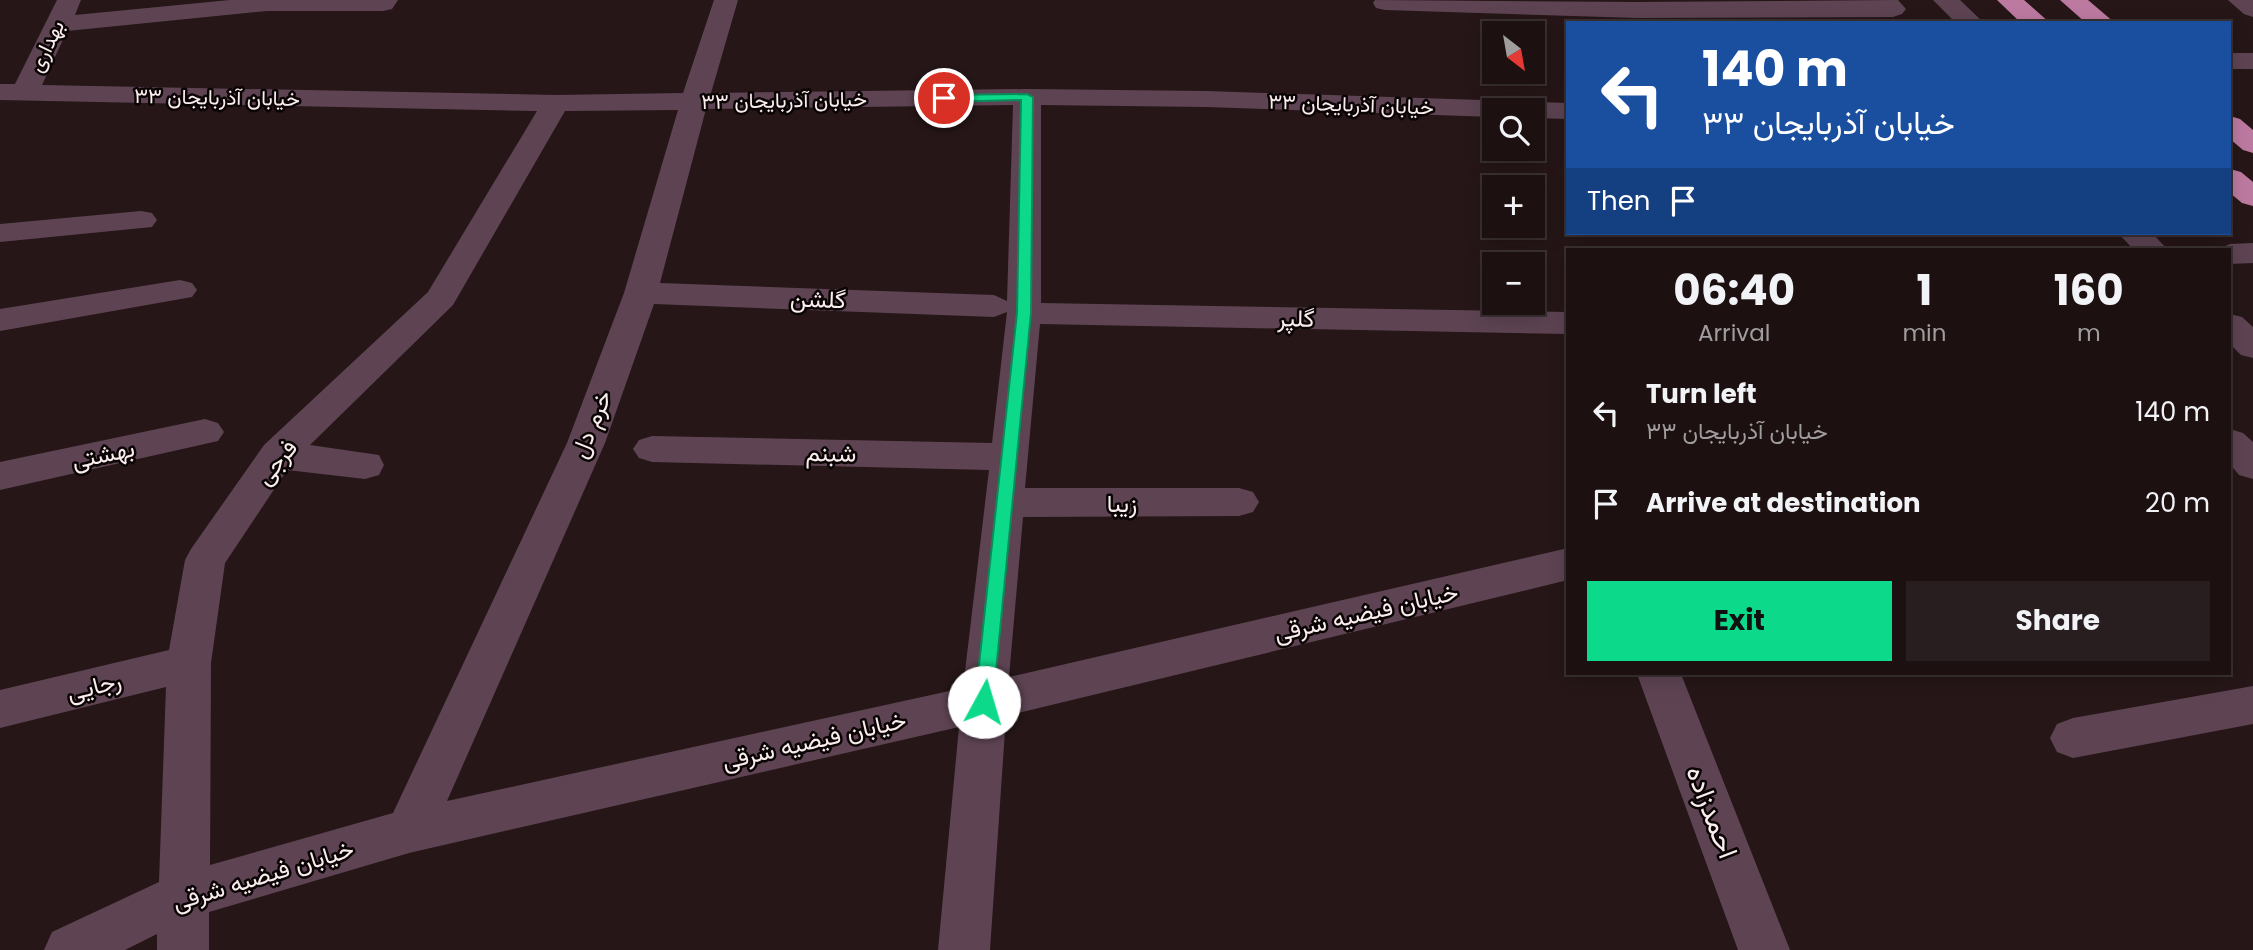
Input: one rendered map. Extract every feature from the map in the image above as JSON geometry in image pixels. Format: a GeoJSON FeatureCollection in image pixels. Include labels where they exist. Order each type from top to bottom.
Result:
{"type":"FeatureCollection","features":[{"type":"Feature","properties":{"kind":"highway"},"geometry":{"type":"LineString","coordinates":[[2009,0],[2035,21]]}},
{"type":"Feature","properties":{"kind":"highway"},"geometry":{"type":"LineString","coordinates":[[2072,0],[2099,21]]}},
{"type":"Feature","properties":{"kind":"street","name":"بهداری"},"geometry":{"type":"LineString","coordinates":[[12,92],[58,24],[69,0]]}},
{"type":"Feature","properties":{"kind":"street"},"geometry":{"type":"LineString","coordinates":[[58,24],[267,4],[383,4],[386,0]]}},
{"type":"Feature","properties":{"kind":"street","name":"خرم دل"},"geometry":{"type":"LineString","coordinates":[[409,831],[586,443],[641,293],[694,102],[726,0]]}},
{"type":"Feature","properties":{"kind":"street"},"geometry":{"type":"LineString","coordinates":[[1385,3],[1640,16],[1733,5],[1893,9],[1884,0]]}},
{"type":"Feature","properties":{"kind":"street"},"geometry":{"type":"LineString","coordinates":[[1945,0],[1968,21]]}},
{"type":"Feature","properties":{"kind":"street"},"geometry":{"type":"LineString","coordinates":[[2239,0],[2253,9]]}},
{"type":"Feature","properties":{"kind":"street"},"geometry":{"type":"LineString","coordinates":[[2231,61],[2253,61]]}},
{"type":"Feature","properties":{"kind":"street","name":"خیابان آذربایجان ۳۳"},"geometry":{"type":"LineString","coordinates":[[12,92],[556,103],[1027,97],[1206,99],[1566,111]]}},
{"type":"Feature","properties":{"kind":"street"},"geometry":{"type":"LineString","coordinates":[[964,950],[984,702],[1009,457],[1009,309],[1027,97]]}},
{"type":"Feature","properties":{"kind":"street","name":"فرجی"},"geometry":{"type":"LineString","coordinates":[[183,950],[189,663],[205,560],[277,455],[441,298],[556,103]]}},
{"type":"Feature","properties":{"kind":"street"},"geometry":{"type":"LineString","coordinates":[[0,233],[141,220]]}},
{"type":"Feature","properties":{"kind":"street"},"geometry":{"type":"LineString","coordinates":[[2136,235],[2150,248]]}},
{"type":"Feature","properties":{"kind":"street"},"geometry":{"type":"LineString","coordinates":[[2231,254],[2253,253]]}},
{"type":"Feature","properties":{"kind":"street"},"geometry":{"type":"LineString","coordinates":[[0,320],[180,290]]}},
{"type":"Feature","properties":{"kind":"street","name":"گلشن"},"geometry":{"type":"LineString","coordinates":[[641,293],[1009,309]]}},
{"type":"Feature","properties":{"kind":"street","name":"گلپر"},"geometry":{"type":"LineString","coordinates":[[1009,309],[1566,323]]}},
{"type":"Feature","properties":{"kind":"street"},"geometry":{"type":"LineString","coordinates":[[2231,326],[2253,347]]}},
{"type":"Feature","properties":{"kind":"street"},"geometry":{"type":"LineString","coordinates":[[2231,431],[2253,428]]}},
{"type":"Feature","properties":{"kind":"street","name":"بهشتی"},"geometry":{"type":"LineString","coordinates":[[0,476],[205,432]]}},
{"type":"Feature","properties":{"kind":"street"},"geometry":{"type":"LineString","coordinates":[[2231,443],[2253,465]]}},
{"type":"Feature","properties":{"kind":"street","name":"شبنم"},"geometry":{"type":"LineString","coordinates":[[652,449],[1009,457]]}},
{"type":"Feature","properties":{"kind":"street"},"geometry":{"type":"LineString","coordinates":[[277,455],[365,465]]}},
{"type":"Feature","properties":{"kind":"street","name":"زیبا"},"geometry":{"type":"LineString","coordinates":[[1005,503],[1240,502]]}},
{"type":"Feature","properties":{"kind":"street","name":"خیابان فیضیه شرقی"},"geometry":{"type":"LineString","coordinates":[[70,950],[183,896],[409,831],[984,702],[1566,564]]}},
{"type":"Feature","properties":{"kind":"street","name":"رجایی"},"geometry":{"type":"LineString","coordinates":[[0,709],[189,663]]}},
{"type":"Feature","properties":{"kind":"street","name":"احمدزاده"},"geometry":{"type":"LineString","coordinates":[[1659,675],[1765,950]]}},
{"type":"Feature","properties":{"kind":"street"},"geometry":{"type":"LineString","coordinates":[[2073,738],[2253,705]]}},
{"type":"Feature","properties":{"kind":"route"},"geometry":{"type":"LineString","coordinates":[[944,98],[1027,97],[1024,313],[984,702]]}}]}
